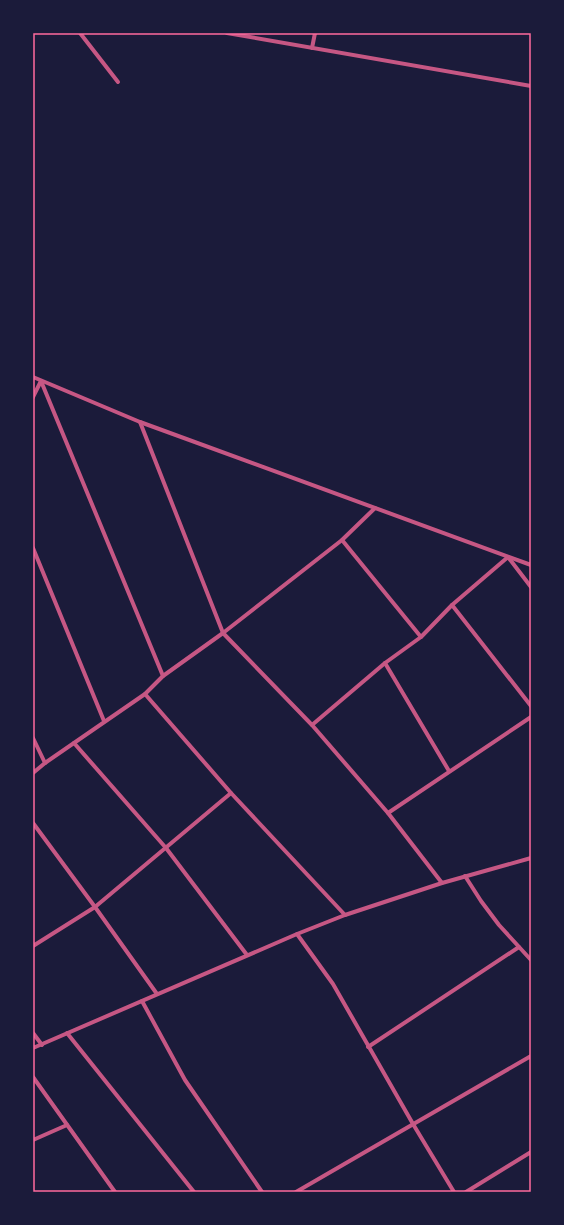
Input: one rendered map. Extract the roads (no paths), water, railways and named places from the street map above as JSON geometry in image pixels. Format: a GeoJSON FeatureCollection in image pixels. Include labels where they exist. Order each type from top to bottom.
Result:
{"type":"FeatureCollection","features":[{"type":"Feature","properties":{"kind":"street"},"geometry":{"type":"LineString","coordinates":[[80,33],[118,82]]}},
{"type":"Feature","properties":{"kind":"street"},"geometry":{"type":"LineString","coordinates":[[228,33],[531,86]]}},
{"type":"Feature","properties":{"kind":"street"},"geometry":{"type":"LineString","coordinates":[[312,48],[315,33]]}},
{"type":"Feature","properties":{"kind":"street"},"geometry":{"type":"LineString","coordinates":[[33,377],[140,422],[531,565]]}},
{"type":"Feature","properties":{"kind":"street"},"geometry":{"type":"LineString","coordinates":[[33,397],[41,381]]}},
{"type":"Feature","properties":{"kind":"street"},"geometry":{"type":"LineString","coordinates":[[41,381],[163,676]]}},
{"type":"Feature","properties":{"kind":"street"},"geometry":{"type":"LineString","coordinates":[[140,422],[223,633],[312,725],[388,813],[442,883]]}},
{"type":"Feature","properties":{"kind":"street"},"geometry":{"type":"LineString","coordinates":[[33,773],[104,721],[145,694],[163,676],[223,633],[342,540],[376,508]]}},
{"type":"Feature","properties":{"kind":"street"},"geometry":{"type":"LineString","coordinates":[[342,540],[421,637]]}},
{"type":"Feature","properties":{"kind":"street"},"geometry":{"type":"LineString","coordinates":[[33,548],[104,721]]}},
{"type":"Feature","properties":{"kind":"street"},"geometry":{"type":"LineString","coordinates":[[508,557],[531,587]]}},
{"type":"Feature","properties":{"kind":"street"},"geometry":{"type":"LineString","coordinates":[[312,725],[385,663],[421,637],[452,605],[508,557]]}},
{"type":"Feature","properties":{"kind":"street"},"geometry":{"type":"LineString","coordinates":[[452,605],[531,706]]}},
{"type":"Feature","properties":{"kind":"street"},"geometry":{"type":"LineString","coordinates":[[385,663],[449,771]]}},
{"type":"Feature","properties":{"kind":"street"},"geometry":{"type":"LineString","coordinates":[[145,694],[231,792],[345,916]]}},
{"type":"Feature","properties":{"kind":"street"},"geometry":{"type":"LineString","coordinates":[[388,813],[449,771],[531,718]]}},
{"type":"Feature","properties":{"kind":"street"},"geometry":{"type":"LineString","coordinates":[[33,738],[45,763]]}},
{"type":"Feature","properties":{"kind":"street"},"geometry":{"type":"LineString","coordinates":[[74,743],[166,848],[247,955]]}},
{"type":"Feature","properties":{"kind":"street"},"geometry":{"type":"LineString","coordinates":[[33,946],[95,907],[231,792]]}},
{"type":"Feature","properties":{"kind":"street"},"geometry":{"type":"LineString","coordinates":[[33,823],[157,994]]}},
{"type":"Feature","properties":{"kind":"street"},"geometry":{"type":"LineString","coordinates":[[33,1048],[297,934],[442,883],[531,858]]}},
{"type":"Feature","properties":{"kind":"street"},"geometry":{"type":"LineString","coordinates":[[465,876],[499,925],[531,960]]}},
{"type":"Feature","properties":{"kind":"street"},"geometry":{"type":"LineString","coordinates":[[297,934],[333,984],[368,1047],[454,1192]]}},
{"type":"Feature","properties":{"kind":"street"},"geometry":{"type":"LineString","coordinates":[[368,1047],[520,947]]}},
{"type":"Feature","properties":{"kind":"street"},"geometry":{"type":"LineString","coordinates":[[142,1001],[185,1080],[262,1192]]}},
{"type":"Feature","properties":{"kind":"street"},"geometry":{"type":"LineString","coordinates":[[33,1033],[42,1045]]}},
{"type":"Feature","properties":{"kind":"street"},"geometry":{"type":"LineString","coordinates":[[67,1033],[194,1192]]}},
{"type":"Feature","properties":{"kind":"street"},"geometry":{"type":"LineString","coordinates":[[296,1192],[531,1056]]}},
{"type":"Feature","properties":{"kind":"street"},"geometry":{"type":"LineString","coordinates":[[33,1077],[115,1192]]}},
{"type":"Feature","properties":{"kind":"street"},"geometry":{"type":"LineString","coordinates":[[33,1140],[67,1125]]}},
{"type":"Feature","properties":{"kind":"street"},"geometry":{"type":"LineString","coordinates":[[466,1192],[531,1152]]}}]}
